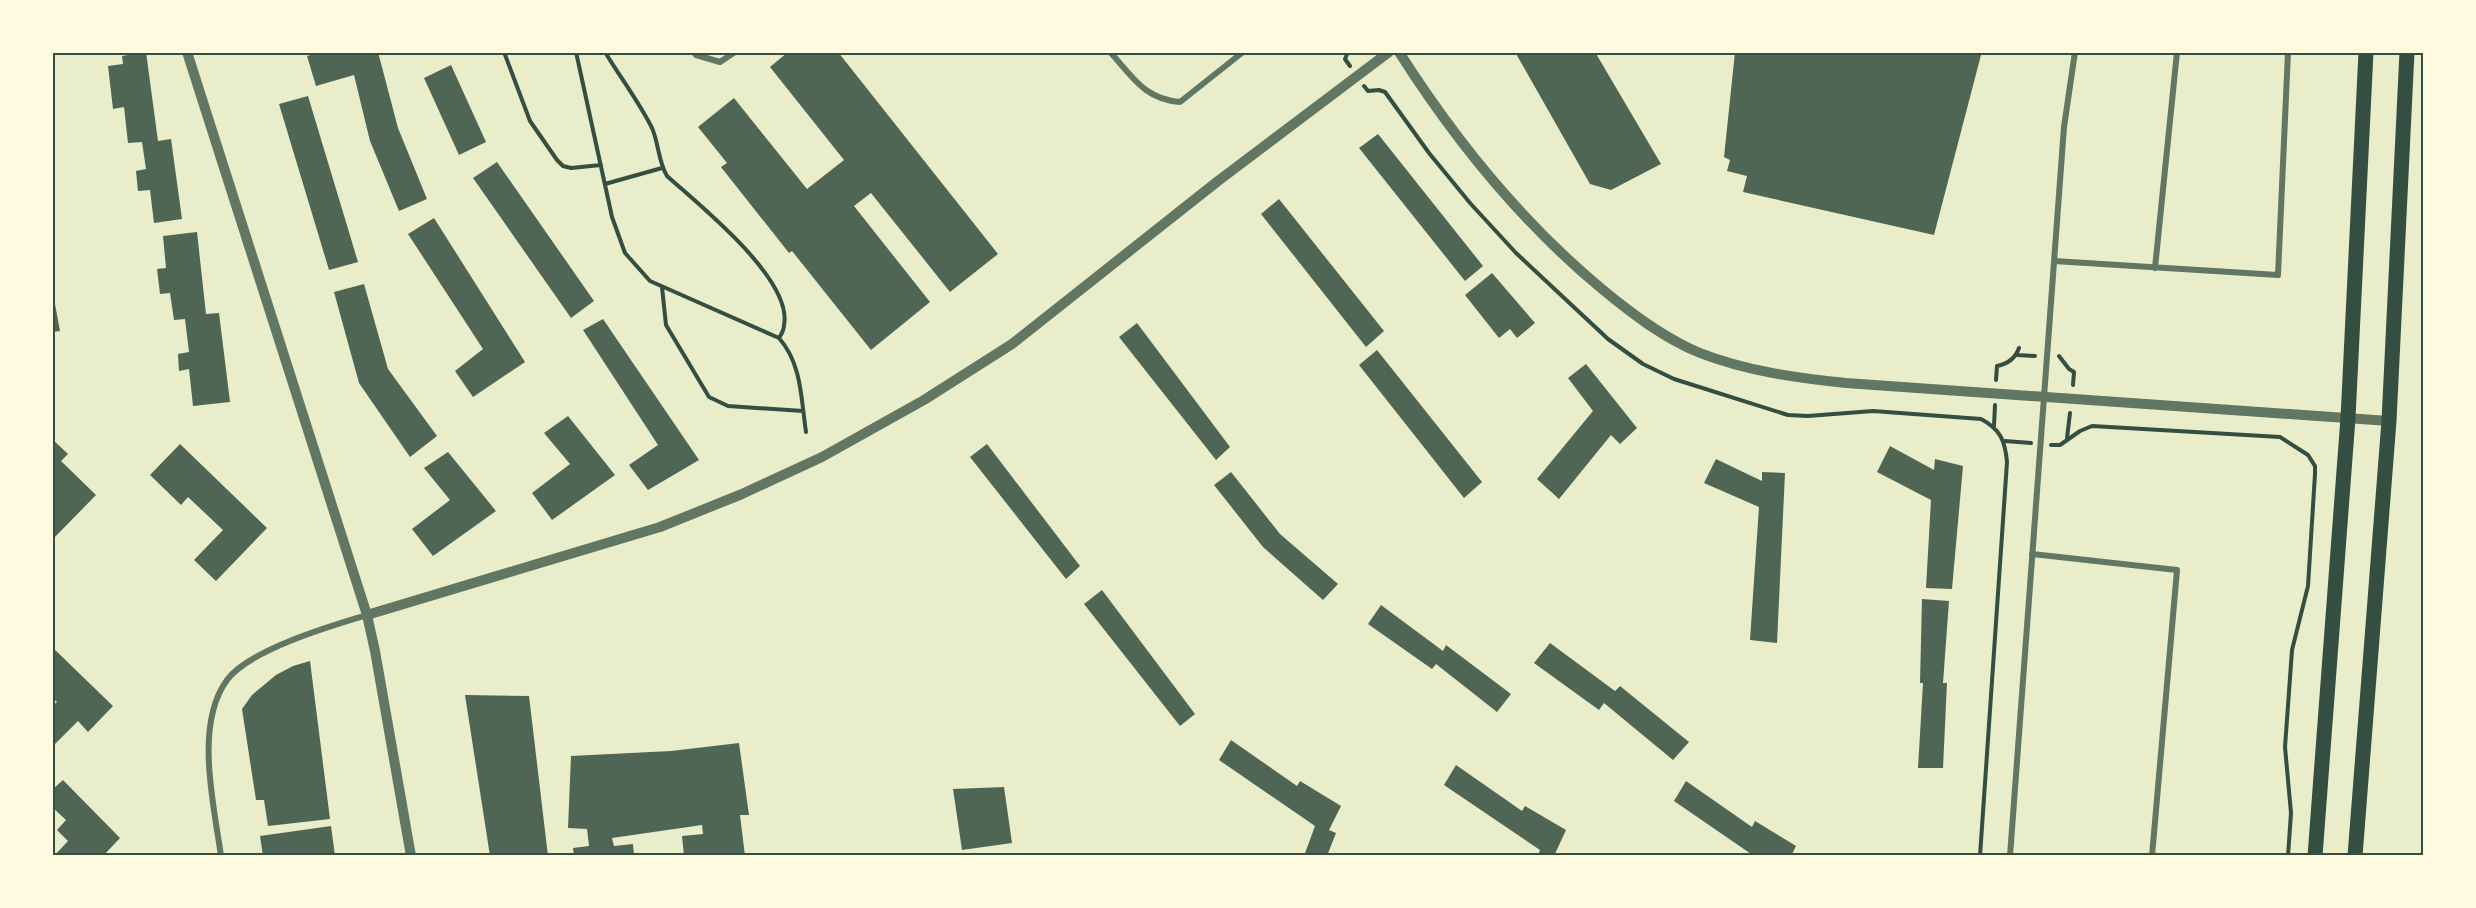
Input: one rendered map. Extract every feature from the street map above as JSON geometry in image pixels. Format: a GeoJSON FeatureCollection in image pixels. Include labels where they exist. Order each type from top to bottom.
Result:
{"type":"FeatureCollection","features":[{"type":"Feature","properties":{"kind":"main road"},"geometry":{"type":"LineString","coordinates":[[2315,855],[2348,418],[2366,52]]}},
{"type":"Feature","properties":{"kind":"main road"},"geometry":{"type":"LineString","coordinates":[[2355,855],[2389,421],[2407,52]]}},
{"type":"Feature","properties":{"kind":"street"},"geometry":{"type":"LineString","coordinates":[[187,52],[367,615],[411,855]]}},
{"type":"Feature","properties":{"kind":"street"},"geometry":{"type":"LineString","coordinates":[[694,52],[696,56],[720,62],[735,52]]}},
{"type":"Feature","properties":{"kind":"street"},"geometry":{"type":"LineString","coordinates":[[1110,52],[1148,93],[1162,100],[1180,102],[1243,52]]}},
{"type":"Feature","properties":{"kind":"street"},"geometry":{"type":"LineString","coordinates":[[221,855],[208,751],[212,712],[227,680],[253,659],[321,629],[660,527],[742,494],[822,457],[924,400],[1012,344],[1218,181],[1389,52]]}},
{"type":"Feature","properties":{"kind":"street"},"geometry":{"type":"LineString","coordinates":[[1398,52],[1447,124],[1535,228],[1630,313],[1700,353],[1793,378],[2389,421]]}},
{"type":"Feature","properties":{"kind":"street"},"geometry":{"type":"LineString","coordinates":[[2010,855],[2064,127],[2074,52]]}},
{"type":"Feature","properties":{"kind":"street"},"geometry":{"type":"LineString","coordinates":[[2155,268],[2177,52]]}},
{"type":"Feature","properties":{"kind":"street"},"geometry":{"type":"LineString","coordinates":[[2054,261],[2278,275],[2288,52]]}},
{"type":"Feature","properties":{"kind":"street"},"geometry":{"type":"LineString","coordinates":[[2032,554],[2177,570],[2152,855]]}},
{"type":"Feature","properties":{"kind":"path"},"geometry":{"type":"LineString","coordinates":[[504,52],[530,122],[557,160],[563,166],[571,168],[601,165]]}},
{"type":"Feature","properties":{"kind":"path"},"geometry":{"type":"LineString","coordinates":[[576,52],[612,217],[625,254],[650,281],[779,338],[790,351],[796,367],[806,432]]}},
{"type":"Feature","properties":{"kind":"path"},"geometry":{"type":"LineString","coordinates":[[605,52],[651,125],[658,141],[662,168],[667,176],[711,215],[762,266],[780,295],[785,324],[779,338]]}},
{"type":"Feature","properties":{"kind":"path"},"geometry":{"type":"LineString","coordinates":[[1345,59],[1348,52]]}},
{"type":"Feature","properties":{"kind":"path"},"geometry":{"type":"LineString","coordinates":[[1368,91],[1385,92],[1428,153],[1516,253],[1608,339],[1643,364],[1674,379],[1788,415],[1808,416],[1873,411],[1981,419],[1994,426],[2000,433],[2005,441],[2007,462],[1980,855]]}},
{"type":"Feature","properties":{"kind":"path"},"geometry":{"type":"LineString","coordinates":[[605,184],[662,168]]}},
{"type":"Feature","properties":{"kind":"path"},"geometry":{"type":"LineString","coordinates":[[662,286],[666,326],[709,397],[728,406],[802,411]]}},
{"type":"Feature","properties":{"kind":"path"},"geometry":{"type":"LineString","coordinates":[[1997,366],[2017,356],[2019,348]]}},
{"type":"Feature","properties":{"kind":"path"},"geometry":{"type":"LineString","coordinates":[[2059,353],[2064,363],[2074,372]]}},
{"type":"Feature","properties":{"kind":"path"},"geometry":{"type":"LineString","coordinates":[[2067,439],[2092,426],[2280,437],[2308,455],[2312,461],[2315,474],[2308,586],[2292,650],[2285,747],[2291,813],[2288,855]]}},
{"type":"Feature","properties":{"kind":"building"},"geometry":{"type":"Polygon","coordinates":[[[146,52],[158,141],[171,139],[182,219],[154,223],[150,190],[138,191],[136,171],[146,169],[142,142],[128,143],[124,107],[113,109],[108,66],[123,64],[122,56],[146,52]]]}},
{"type":"Feature","properties":{"kind":"building"},"geometry":{"type":"Polygon","coordinates":[[[321,52],[378,52],[398,128],[427,199],[399,211],[370,141],[354,75],[316,86],[307,56],[321,52]]]}},
{"type":"Feature","properties":{"kind":"building"},"geometry":{"type":"Polygon","coordinates":[[[788,52],[838,52],[998,254],[950,292],[871,193],[854,206],[930,302],[871,350],[792,251],[789,253],[721,167],[727,163],[698,127],[734,98],[807,189],[844,160],[770,67],[788,52]]]}},
{"type":"Feature","properties":{"kind":"building"},"geometry":{"type":"Polygon","coordinates":[[[1515,52],[1595,52],[1661,164],[1611,190],[1590,184],[1515,52]]]}},
{"type":"Feature","properties":{"kind":"building"},"geometry":{"type":"Polygon","coordinates":[[[1735,52],[1973,52],[1981,55],[1934,235],[1743,192],[1747,176],[1727,171],[1730,160],[1724,157],[1735,52]]]}},
{"type":"Feature","properties":{"kind":"building"},"geometry":{"type":"Polygon","coordinates":[[[451,65],[486,142],[459,155],[424,78],[451,65]]]}},
{"type":"Feature","properties":{"kind":"building"},"geometry":{"type":"Polygon","coordinates":[[[308,96],[358,262],[329,270],[279,104],[308,96]]]}},
{"type":"Feature","properties":{"kind":"building"},"geometry":{"type":"Polygon","coordinates":[[[1378,134],[1483,266],[1465,281],[1359,148],[1378,134]]]}},
{"type":"Feature","properties":{"kind":"building"},"geometry":{"type":"Polygon","coordinates":[[[497,162],[594,301],[571,318],[473,178],[497,162]]]}},
{"type":"Feature","properties":{"kind":"building"},"geometry":{"type":"Polygon","coordinates":[[[1279,199],[1384,331],[1366,347],[1261,214],[1279,199]]]}},
{"type":"Feature","properties":{"kind":"building"},"geometry":{"type":"Polygon","coordinates":[[[434,218],[525,362],[473,397],[455,371],[483,349],[408,234],[434,218]]]}},
{"type":"Feature","properties":{"kind":"building"},"geometry":{"type":"Polygon","coordinates":[[[197,232],[206,314],[219,313],[230,402],[193,406],[189,369],[179,371],[178,354],[189,352],[185,319],[174,320],[170,293],[160,294],[157,269],[166,268],[163,236],[197,232]]]}},
{"type":"Feature","properties":{"kind":"building"},"geometry":{"type":"Polygon","coordinates":[[[1492,273],[1535,323],[1517,338],[1510,329],[1499,338],[1465,295],[1492,273]]]}},
{"type":"Feature","properties":{"kind":"building"},"geometry":{"type":"Polygon","coordinates":[[[364,284],[388,369],[437,436],[410,457],[359,383],[334,292],[364,284]]]}},
{"type":"Feature","properties":{"kind":"building"},"geometry":{"type":"Polygon","coordinates":[[[52,288],[60,331],[52,332],[52,288]]]}},
{"type":"Feature","properties":{"kind":"building"},"geometry":{"type":"Polygon","coordinates":[[[603,319],[699,460],[648,490],[629,465],[658,445],[583,330],[603,319]]]}},
{"type":"Feature","properties":{"kind":"building"},"geometry":{"type":"Polygon","coordinates":[[[1137,323],[1230,447],[1216,460],[1119,337],[1137,323]]]}},
{"type":"Feature","properties":{"kind":"building"},"geometry":{"type":"Polygon","coordinates":[[[1377,350],[1482,482],[1464,498],[1359,365],[1377,350]]]}},
{"type":"Feature","properties":{"kind":"building"},"geometry":{"type":"Polygon","coordinates":[[[1586,364],[1637,428],[1620,444],[1611,435],[1559,499],[1537,479],[1593,411],[1568,378],[1586,364]]]}},
{"type":"Feature","properties":{"kind":"building"},"geometry":{"type":"Polygon","coordinates":[[[568,416],[615,475],[552,520],[532,493],[570,464],[544,433],[568,416]]]}},
{"type":"Feature","properties":{"kind":"building"},"geometry":{"type":"Polygon","coordinates":[[[52,439],[68,454],[61,461],[96,495],[52,540],[52,439]]]}},
{"type":"Feature","properties":{"kind":"building"},"geometry":{"type":"Polygon","coordinates":[[[180,444],[267,528],[216,581],[194,560],[223,530],[188,497],[181,505],[150,475],[180,444]]]}},
{"type":"Feature","properties":{"kind":"building"},"geometry":{"type":"Polygon","coordinates":[[[987,444],[1080,566],[1066,579],[970,457],[987,444]]]}},
{"type":"Feature","properties":{"kind":"building"},"geometry":{"type":"Polygon","coordinates":[[[1890,446],[1934,470],[1935,459],[1963,466],[1952,589],[1926,588],[1931,500],[1877,472],[1890,446]]]}},
{"type":"Feature","properties":{"kind":"building"},"geometry":{"type":"Polygon","coordinates":[[[448,452],[496,511],[433,556],[412,529],[450,500],[424,468],[448,452]]]}},
{"type":"Feature","properties":{"kind":"building"},"geometry":{"type":"Polygon","coordinates":[[[1716,459],[1762,481],[1762,472],[1785,473],[1777,643],[1750,640],[1759,507],[1704,483],[1716,459]]]}},
{"type":"Feature","properties":{"kind":"building"},"geometry":{"type":"Polygon","coordinates":[[[1231,472],[1280,534],[1338,584],[1323,600],[1263,547],[1214,485],[1231,472]]]}},
{"type":"Feature","properties":{"kind":"building"},"geometry":{"type":"Polygon","coordinates":[[[1102,590],[1195,714],[1180,726],[1084,604],[1102,590]]]}},
{"type":"Feature","properties":{"kind":"building"},"geometry":{"type":"Polygon","coordinates":[[[1922,599],[1949,601],[1943,683],[1947,683],[1943,768],[1918,768],[1923,683],[1920,683],[1922,599]]]}},
{"type":"Feature","properties":{"kind":"building"},"geometry":{"type":"Polygon","coordinates":[[[1381,605],[1443,651],[1446,645],[1511,694],[1497,712],[1436,664],[1432,669],[1368,624],[1381,605]]]}},
{"type":"Feature","properties":{"kind":"building"},"geometry":{"type":"Polygon","coordinates":[[[1550,643],[1615,691],[1620,686],[1689,742],[1673,760],[1604,703],[1599,710],[1534,663],[1550,643]]]}},
{"type":"Feature","properties":{"kind":"building"},"geometry":{"type":"Polygon","coordinates":[[[52,647],[113,706],[88,732],[78,721],[52,747],[52,706],[57,702],[52,697],[52,647]]]}},
{"type":"Feature","properties":{"kind":"building"},"geometry":{"type":"Polygon","coordinates":[[[310,661],[330,819],[268,826],[264,800],[256,800],[242,709],[252,695],[276,675],[293,666],[310,661]]]}},
{"type":"Feature","properties":{"kind":"building"},"geometry":{"type":"Polygon","coordinates":[[[465,695],[529,696],[548,856],[490,856],[465,695]]]}},
{"type":"Feature","properties":{"kind":"building"},"geometry":{"type":"Polygon","coordinates":[[[1231,740],[1297,786],[1300,781],[1341,806],[1329,830],[1336,833],[1327,856],[1304,856],[1315,826],[1219,760],[1231,740]]]}},
{"type":"Feature","properties":{"kind":"building"},"geometry":{"type":"Polygon","coordinates":[[[739,743],[749,815],[740,815],[745,856],[684,856],[682,836],[703,834],[702,825],[612,838],[614,846],[633,844],[634,856],[574,856],[573,848],[589,846],[587,829],[568,828],[571,756],[671,751],[739,743]]]}},
{"type":"Feature","properties":{"kind":"building"},"geometry":{"type":"Polygon","coordinates":[[[1456,765],[1522,811],[1525,806],[1566,830],[1554,856],[1538,856],[1540,850],[1444,785],[1456,765]]]}},
{"type":"Feature","properties":{"kind":"building"},"geometry":{"type":"Polygon","coordinates":[[[63,780],[120,838],[103,856],[54,856],[68,841],[57,830],[66,820],[52,807],[52,790],[63,780]]]}},
{"type":"Feature","properties":{"kind":"building"},"geometry":{"type":"Polygon","coordinates":[[[1686,781],[1752,827],[1755,821],[1796,846],[1791,856],[1754,856],[1674,801],[1686,781]]]}},
{"type":"Feature","properties":{"kind":"building"},"geometry":{"type":"Polygon","coordinates":[[[1004,787],[1012,843],[962,850],[953,789],[1004,787]]]}},
{"type":"Feature","properties":{"kind":"building"},"geometry":{"type":"Polygon","coordinates":[[[331,826],[335,856],[263,856],[260,836],[331,826]]]}}]}
